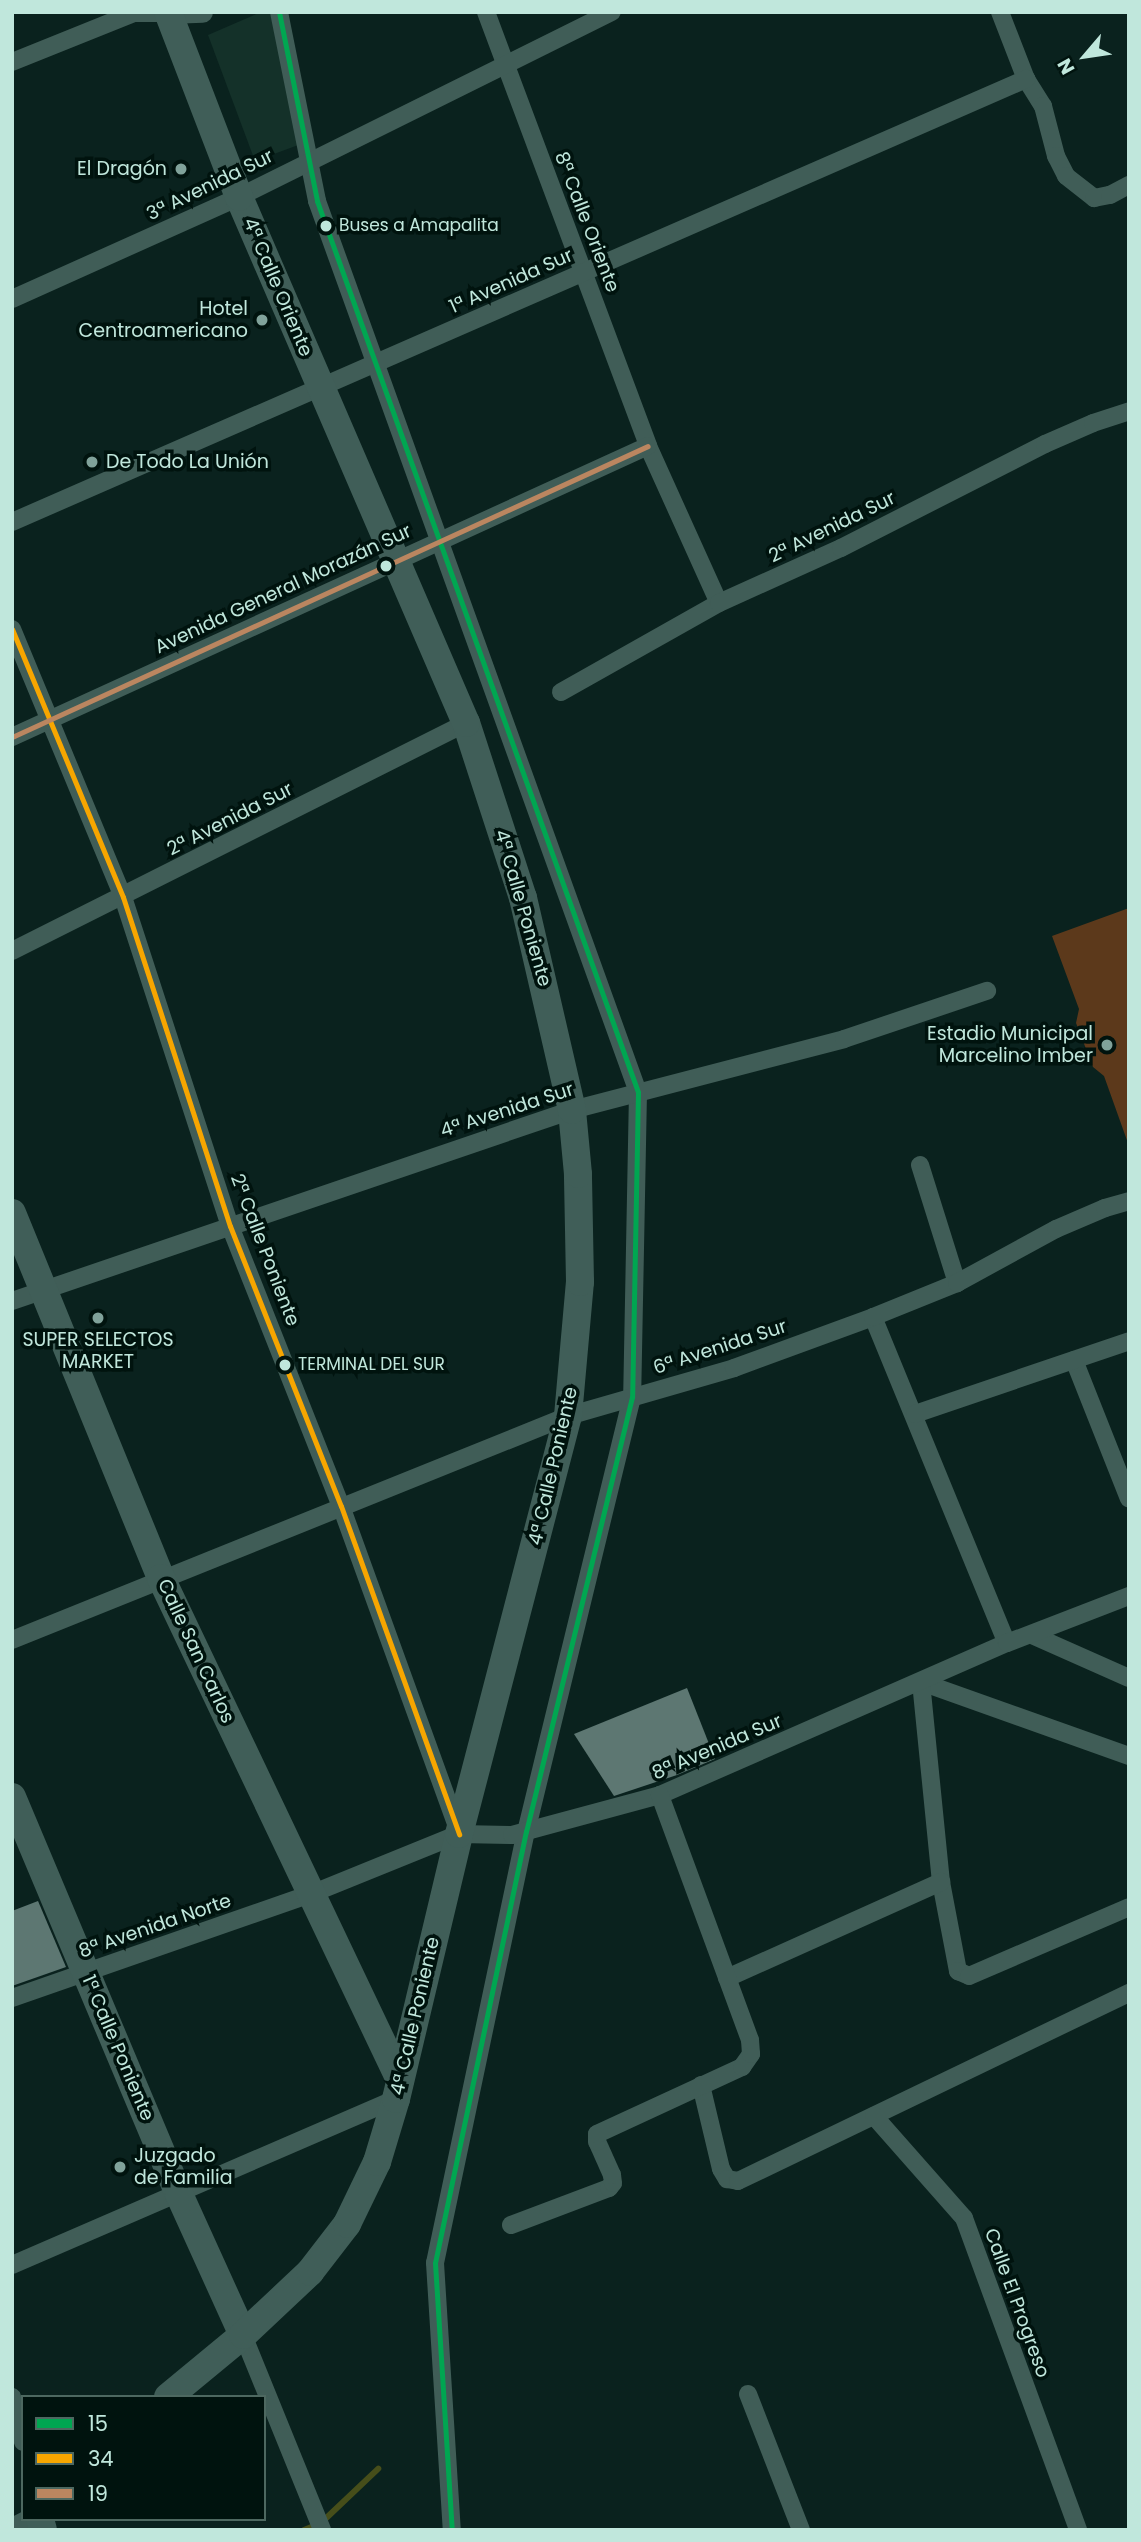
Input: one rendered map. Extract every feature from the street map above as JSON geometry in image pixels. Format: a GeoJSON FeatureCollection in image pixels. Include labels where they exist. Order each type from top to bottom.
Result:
{"type":"FeatureCollection","features":[{"type":"Feature","properties":{"kind":"main road","name":"4ª Calle Oriente"},"geometry":{"type":"LineString","coordinates":[[168,13],[239,197],[394,560]]}},
{"type":"Feature","properties":{"kind":"main road","name":"4ª Calle Poniente"},"geometry":{"type":"LineString","coordinates":[[170,2395],[243,2335],[310,2272],[347,2224],[377,2162],[398,2089],[459,1834],[568,1416],[580,1282],[578,1174],[572,1110],[523,898],[466,723],[394,560]]}},
{"type":"Feature","properties":{"kind":"main road","name":"Calle San Carlos"},"geometry":{"type":"LineString","coordinates":[[12,1213],[46,1290],[161,1578],[311,1894],[398,2089]]}},
{"type":"Feature","properties":{"kind":"main road","name":"1ª Calle Poniente"},"geometry":{"type":"LineString","coordinates":[[12,1797],[179,2194],[243,2335]]}},
{"type":"Feature","properties":{"kind":"street"},"geometry":{"type":"LineString","coordinates":[[12,62],[134,13],[202,12]]}},
{"type":"Feature","properties":{"kind":"street"},"geometry":{"type":"LineString","coordinates":[[279,12],[317,201],[638,1092],[632,1397],[526,1831],[435,2263],[452,2530]]}},
{"type":"Feature","properties":{"kind":"street","name":"8ª Calle Oriente"},"geometry":{"type":"LineString","coordinates":[[486,12],[648,446],[719,603]]}},
{"type":"Feature","properties":{"kind":"street","name":"3ª Avenida Sur"},"geometry":{"type":"LineString","coordinates":[[12,299],[239,197],[612,12]]}},
{"type":"Feature","properties":{"kind":"street"},"geometry":{"type":"LineString","coordinates":[[1000,12],[1026,79],[1043,106],[1056,156],[1066,176],[1094,198],[1110,195],[1129,185]]}},
{"type":"Feature","properties":{"kind":"street","name":"1ª Avenida Sur"},"geometry":{"type":"LineString","coordinates":[[12,522],[1026,79]]}},
{"type":"Feature","properties":{"kind":"street","name":"2ª Avenida Sur"},"geometry":{"type":"LineString","coordinates":[[561,692],[719,603],[841,548],[1045,444],[1129,411]]}},
{"type":"Feature","properties":{"kind":"street","name":"Avenida General Morazán Sur"},"geometry":{"type":"LineString","coordinates":[[12,737],[648,446]]}},
{"type":"Feature","properties":{"kind":"street","name":"2ª Calle Poniente"},"geometry":{"type":"LineString","coordinates":[[12,629],[123,897],[230,1226],[341,1506],[459,1834]]}},
{"type":"Feature","properties":{"kind":"street","name":"2ª Avenida Sur"},"geometry":{"type":"LineString","coordinates":[[12,951],[466,723]]}},
{"type":"Feature","properties":{"kind":"street","name":"4ª Avenida Sur"},"geometry":{"type":"LineString","coordinates":[[12,1301],[572,1110],[844,1039],[987,991]]}},
{"type":"Feature","properties":{"kind":"street"},"geometry":{"type":"LineString","coordinates":[[920,1164],[957,1283]]}},
{"type":"Feature","properties":{"kind":"street","name":"6ª Avenida Sur"},"geometry":{"type":"LineString","coordinates":[[12,1640],[568,1416],[734,1368],[873,1317],[957,1283],[1055,1229],[1129,1201]]}},
{"type":"Feature","properties":{"kind":"street"},"geometry":{"type":"LineString","coordinates":[[873,1317],[1007,1643]]}},
{"type":"Feature","properties":{"kind":"street"},"geometry":{"type":"LineString","coordinates":[[915,1414],[1129,1341]]}},
{"type":"Feature","properties":{"kind":"street"},"geometry":{"type":"LineString","coordinates":[[1074,1360],[1129,1499]]}},
{"type":"Feature","properties":{"kind":"street","name":"8ª Avenida Sur"},"geometry":{"type":"LineString","coordinates":[[311,1894],[459,1834],[512,1835],[660,1795],[1007,1643],[1129,1596]]}},
{"type":"Feature","properties":{"kind":"street"},"geometry":{"type":"LineString","coordinates":[[1032,1635],[1129,1678]]}},
{"type":"Feature","properties":{"kind":"street"},"geometry":{"type":"LineString","coordinates":[[1129,1756],[921,1682],[942,1882],[958,1970],[969,1976],[1129,1908]]}},
{"type":"Feature","properties":{"kind":"street"},"geometry":{"type":"LineString","coordinates":[[511,2225],[609,2188],[613,2183],[612,2175],[597,2142],[597,2134],[742,2067],[751,2054],[750,2040],[660,1795]]}},
{"type":"Feature","properties":{"kind":"street"},"geometry":{"type":"LineString","coordinates":[[727,1978],[942,1882]]}},
{"type":"Feature","properties":{"kind":"street","name":"8ª Avenida Norte"},"geometry":{"type":"LineString","coordinates":[[12,1998],[311,1894]]}},
{"type":"Feature","properties":{"kind":"street"},"geometry":{"type":"LineString","coordinates":[[701,2085],[721,2169],[727,2179],[737,2181],[1129,1993]]}},
{"type":"Feature","properties":{"kind":"street"},"geometry":{"type":"LineString","coordinates":[[12,2265],[179,2194],[398,2089]]}},
{"type":"Feature","properties":{"kind":"street","name":"Calle El Progreso"},"geometry":{"type":"LineString","coordinates":[[874,2116],[964,2218],[1078,2530]]}},
{"type":"Feature","properties":{"kind":"street","name":"1ª Calle Poniente"},"geometry":{"type":"LineString","coordinates":[[243,2335],[322,2530]]}},
{"type":"Feature","properties":{"kind":"street"},"geometry":{"type":"LineString","coordinates":[[748,2394],[801,2530]]}},
{"type":"Feature","properties":{"kind":"street"},"geometry":{"type":"LineString","coordinates":[[12,2397],[21,2432]]}},
{"type":"Feature","properties":{"kind":"shaded area"},"geometry":{"type":"Polygon","coordinates":[[[261,12],[270,12],[301,144],[255,161],[208,35],[261,12]]]}},
{"type":"Feature","properties":{"kind":"shaded area","name":"Estadio Municipal Marcelino Imber"},"geometry":{"type":"Polygon","coordinates":[[[1129,908],[1129,1146],[1104,1076],[1093,1067],[1076,1023],[1079,1009],[1052,936],[1129,908]]]}},
{"type":"Feature","properties":{"kind":"building"},"geometry":{"type":"Polygon","coordinates":[[[687,1688],[715,1759],[614,1796],[574,1734],[687,1688]]]}},
{"type":"Feature","properties":{"kind":"building"},"geometry":{"type":"Polygon","coordinates":[[[38,1901],[66,1967],[12,1986],[12,1911],[38,1901]]]}},
{"type":"Feature","properties":{"kind":"waterway"},"geometry":{"type":"LineString","coordinates":[[304,2530],[321,2523],[378,2469]]}},
{"type":"Feature","properties":{"kind":"transit line","name":"15"},"geometry":{"type":"LineString","coordinates":[[279,12],[317,201],[638,1092],[632,1397],[526,1831],[435,2263],[452,2530]]}},
{"type":"Feature","properties":{"kind":"transit line","name":"19"},"geometry":{"type":"LineString","coordinates":[[12,737],[648,446]]}},
{"type":"Feature","properties":{"kind":"transit line","name":"34"},"geometry":{"type":"LineString","coordinates":[[12,629],[123,897],[230,1226],[341,1506],[459,1834]]}},
{"type":"Feature","properties":{"kind":"place","name":"El Dragón"},"geometry":{"type":"Point","coordinates":[181,169]}},
{"type":"Feature","properties":{"kind":"place","name":"Buses a Amapalita"},"geometry":{"type":"Point","coordinates":[326,226]}},
{"type":"Feature","properties":{"kind":"place","name":"Hotel Centroamericano"},"geometry":{"type":"Point","coordinates":[262,320]}},
{"type":"Feature","properties":{"kind":"place","name":"De Todo La Unión"},"geometry":{"type":"Point","coordinates":[92,462]}},
{"type":"Feature","properties":{"kind":"place","name":"Estadio Municipal Marcelino Imber"},"geometry":{"type":"Point","coordinates":[1107,1045]}},
{"type":"Feature","properties":{"kind":"place","name":"SUPER SELECTOS MARKET"},"geometry":{"type":"Point","coordinates":[98,1318]}},
{"type":"Feature","properties":{"kind":"place","name":"TERMINAL DEL SUR"},"geometry":{"type":"Point","coordinates":[285,1365]}},
{"type":"Feature","properties":{"kind":"place","name":"Juzgado de Familia"},"geometry":{"type":"Point","coordinates":[120,2167]}}]}
